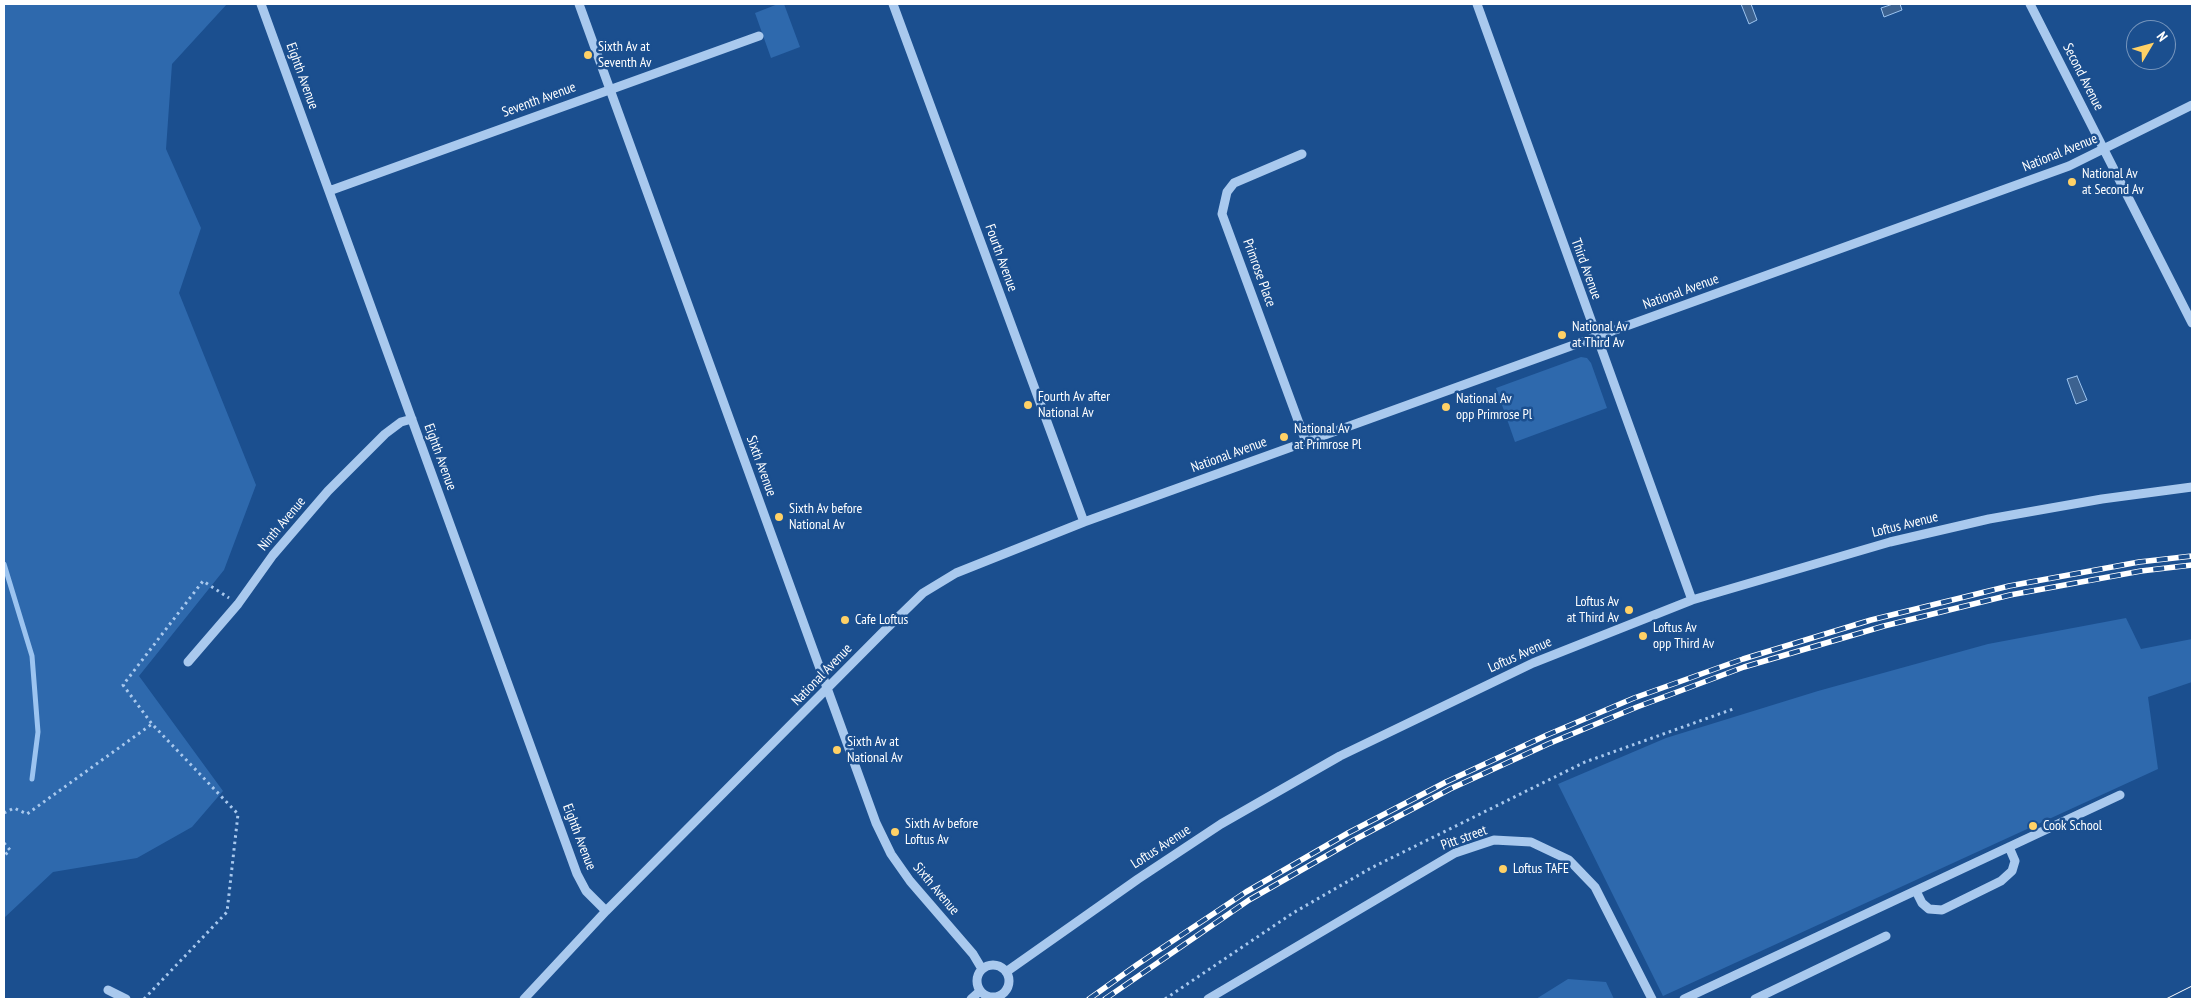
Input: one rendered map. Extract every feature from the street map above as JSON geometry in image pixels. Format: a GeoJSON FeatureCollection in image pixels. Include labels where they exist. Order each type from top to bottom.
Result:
{"type":"FeatureCollection","features":[{"type":"Feature","properties":{"kind":"street","name":"Eighth Avenue"},"geometry":{"type":"LineString","coordinates":[[262,4],[577,874],[586,891],[606,911]]}},
{"type":"Feature","properties":{"kind":"street","name":"Sixth Avenue"},"geometry":{"type":"LineString","coordinates":[[579,4],[876,823],[891,854],[910,881],[972,954],[982,969]]}},
{"type":"Feature","properties":{"kind":"street","name":"Fourth Avenue"},"geometry":{"type":"LineString","coordinates":[[893,4],[1084,522]]}},
{"type":"Feature","properties":{"kind":"street","name":"Third Avenue"},"geometry":{"type":"LineString","coordinates":[[1477,4],[1692,600]]}},
{"type":"Feature","properties":{"kind":"street","name":"Second Avenue"},"geometry":{"type":"LineString","coordinates":[[2030,4],[2192,323]]}},
{"type":"Feature","properties":{"kind":"street","name":"Seventh Avenue"},"geometry":{"type":"LineString","coordinates":[[329,191],[610,88],[759,36]]}},
{"type":"Feature","properties":{"kind":"street","name":"National Avenue"},"geometry":{"type":"LineString","coordinates":[[524,999],[606,911],[924,593],[965,569],[1084,522],[2069,166],[2105,150],[2192,105]]}},
{"type":"Feature","properties":{"kind":"street","name":"Primrose Place"},"geometry":{"type":"LineString","coordinates":[[1302,154],[1234,183],[1227,192],[1222,214],[1306,442]]}},
{"type":"Feature","properties":{"kind":"street","name":"Ninth Avenue"},"geometry":{"type":"LineString","coordinates":[[188,662],[238,604],[273,555],[328,491],[385,434],[401,422],[412,419]]}},
{"type":"Feature","properties":{"kind":"street","name":"Loftus Avenue"},"geometry":{"type":"LineString","coordinates":[[1006,972],[1138,879],[1221,824],[1340,756],[1533,663],[1692,600],[1890,542],[1990,518],[2102,499],[2192,487]]}},
{"type":"Feature","properties":{"kind":"street"},"geometry":{"type":"LineString","coordinates":[[1684,999],[2120,795]]}},
{"type":"Feature","properties":{"kind":"street","name":"Pitt street"},"geometry":{"type":"LineString","coordinates":[[1208,999],[1455,853],[1494,840],[1531,842],[1569,860],[1595,887],[1652,999]]}},
{"type":"Feature","properties":{"kind":"street"},"geometry":{"type":"LineString","coordinates":[[1916,891],[1922,904],[1929,909],[1942,910],[2001,881],[2012,871],[2015,861],[2009,847]]}},
{"type":"Feature","properties":{"kind":"street"},"geometry":{"type":"LineString","coordinates":[[1755,999],[1886,936]]}},
{"type":"Feature","properties":{"kind":"street"},"geometry":{"type":"LineString","coordinates":[[997,966],[1006,972],[1009,981],[1002,994],[988,997],[980,991],[977,980],[982,969],[997,966]]}},
{"type":"Feature","properties":{"kind":"street"},"geometry":{"type":"LineString","coordinates":[[108,990],[126,999]]}},
{"type":"Feature","properties":{"kind":"street"},"geometry":{"type":"LineString","coordinates":[[971,999],[980,991]]}},
{"type":"Feature","properties":{"kind":"path"},"geometry":{"type":"LineString","coordinates":[[144,999],[227,912],[238,814],[152,724],[123,685],[203,581],[238,604]]}},
{"type":"Feature","properties":{"kind":"path"},"geometry":{"type":"LineString","coordinates":[[1165,999],[1293,913],[1371,868],[1585,762],[1736,708]]}},
{"type":"Feature","properties":{"kind":"path"},"geometry":{"type":"LineString","coordinates":[[4,813],[14,808],[27,814],[152,724]]}},
{"type":"Feature","properties":{"kind":"path"},"geometry":{"type":"LineString","coordinates":[[4,843],[10,850],[4,856]]}},
{"type":"Feature","properties":{"kind":"shaded area"},"geometry":{"type":"Polygon","coordinates":[[[4,4],[227,4],[172,64],[166,149],[201,228],[179,293],[256,485],[224,570],[139,676],[223,791],[192,827],[137,858],[53,872],[4,918],[4,4]]]}},
{"type":"Feature","properties":{"kind":"shaded area"},"geometry":{"type":"Polygon","coordinates":[[[778,4],[784,4],[800,47],[771,58],[755,13],[778,4]]]}},
{"type":"Feature","properties":{"kind":"shaded area"},"geometry":{"type":"Polygon","coordinates":[[[1741,4],[1751,4],[1757,20],[1749,24],[1741,4]]]}},
{"type":"Feature","properties":{"kind":"shaded area"},"geometry":{"type":"Polygon","coordinates":[[[1900,4],[1902,10],[1884,17],[1881,8],[1900,4]]]}},
{"type":"Feature","properties":{"kind":"shaded area"},"geometry":{"type":"Polygon","coordinates":[[[1581,357],[1587,358],[1591,363],[1607,408],[1515,442],[1496,388],[1581,357]]]}},
{"type":"Feature","properties":{"kind":"shaded area"},"geometry":{"type":"Polygon","coordinates":[[[2077,376],[2087,400],[2076,404],[2067,379],[2077,376]]]}},
{"type":"Feature","properties":{"kind":"shaded area"},"geometry":{"type":"Polygon","coordinates":[[[2126,618],[2141,649],[2192,639],[2192,682],[2148,697],[2158,769],[1663,996],[1558,784],[1666,738],[1818,691],[1988,644],[2126,618]]]}},
{"type":"Feature","properties":{"kind":"shaded area"},"geometry":{"type":"Polygon","coordinates":[[[1568,979],[1606,982],[1614,999],[1536,999],[1568,979]]]}},
{"type":"Feature","properties":{"kind":"waterway"},"geometry":{"type":"LineString","coordinates":[[4,564],[32,656],[38,732],[32,779]]}},
{"type":"Feature","properties":{"kind":"tram line"},"geometry":{"type":"LineString","coordinates":[[2166,999],[2192,986]]}},
{"type":"Feature","properties":{"kind":"railway"},"geometry":{"type":"LineString","coordinates":[[1089,999],[1246,892],[1348,833],[1446,782],[1547,735],[1634,698],[1743,659],[1871,620],[2009,586],[2139,562],[2192,556]]}},
{"type":"Feature","properties":{"kind":"railway"},"geometry":{"type":"LineString","coordinates":[[1105,999],[1249,900],[1354,840],[1450,789],[1548,744],[1637,707],[1744,667],[1884,626],[2010,595],[2141,571],[2192,565]]}},
{"type":"Feature","properties":{"kind":"place","name":"Sixth Av at Seventh Av"},"geometry":{"type":"Point","coordinates":[588,55]}},
{"type":"Feature","properties":{"kind":"place","name":"National Av at Second Av"},"geometry":{"type":"Point","coordinates":[2072,182]}},
{"type":"Feature","properties":{"kind":"place","name":"National Av at Third Av"},"geometry":{"type":"Point","coordinates":[1562,335]}},
{"type":"Feature","properties":{"kind":"place","name":"Fourth Av after National Av"},"geometry":{"type":"Point","coordinates":[1028,405]}},
{"type":"Feature","properties":{"kind":"place","name":"National Av opp Primrose Pl"},"geometry":{"type":"Point","coordinates":[1446,407]}},
{"type":"Feature","properties":{"kind":"place","name":"National Av at Primrose Pl"},"geometry":{"type":"Point","coordinates":[1284,437]}},
{"type":"Feature","properties":{"kind":"place","name":"Sixth Av before National Av"},"geometry":{"type":"Point","coordinates":[779,517]}},
{"type":"Feature","properties":{"kind":"place","name":"Loftus Av at Third Av"},"geometry":{"type":"Point","coordinates":[1629,610]}},
{"type":"Feature","properties":{"kind":"place","name":"Cafe Loftus"},"geometry":{"type":"Point","coordinates":[845,620]}},
{"type":"Feature","properties":{"kind":"place","name":"Loftus Av opp Third Av"},"geometry":{"type":"Point","coordinates":[1643,636]}},
{"type":"Feature","properties":{"kind":"place","name":"Sixth Av at National Av"},"geometry":{"type":"Point","coordinates":[837,750]}},
{"type":"Feature","properties":{"kind":"place","name":"Cook School"},"geometry":{"type":"Point","coordinates":[2033,826]}},
{"type":"Feature","properties":{"kind":"place","name":"Sixth Av before Loftus Av"},"geometry":{"type":"Point","coordinates":[895,832]}},
{"type":"Feature","properties":{"kind":"place","name":"Loftus TAFE"},"geometry":{"type":"Point","coordinates":[1503,869]}}]}
